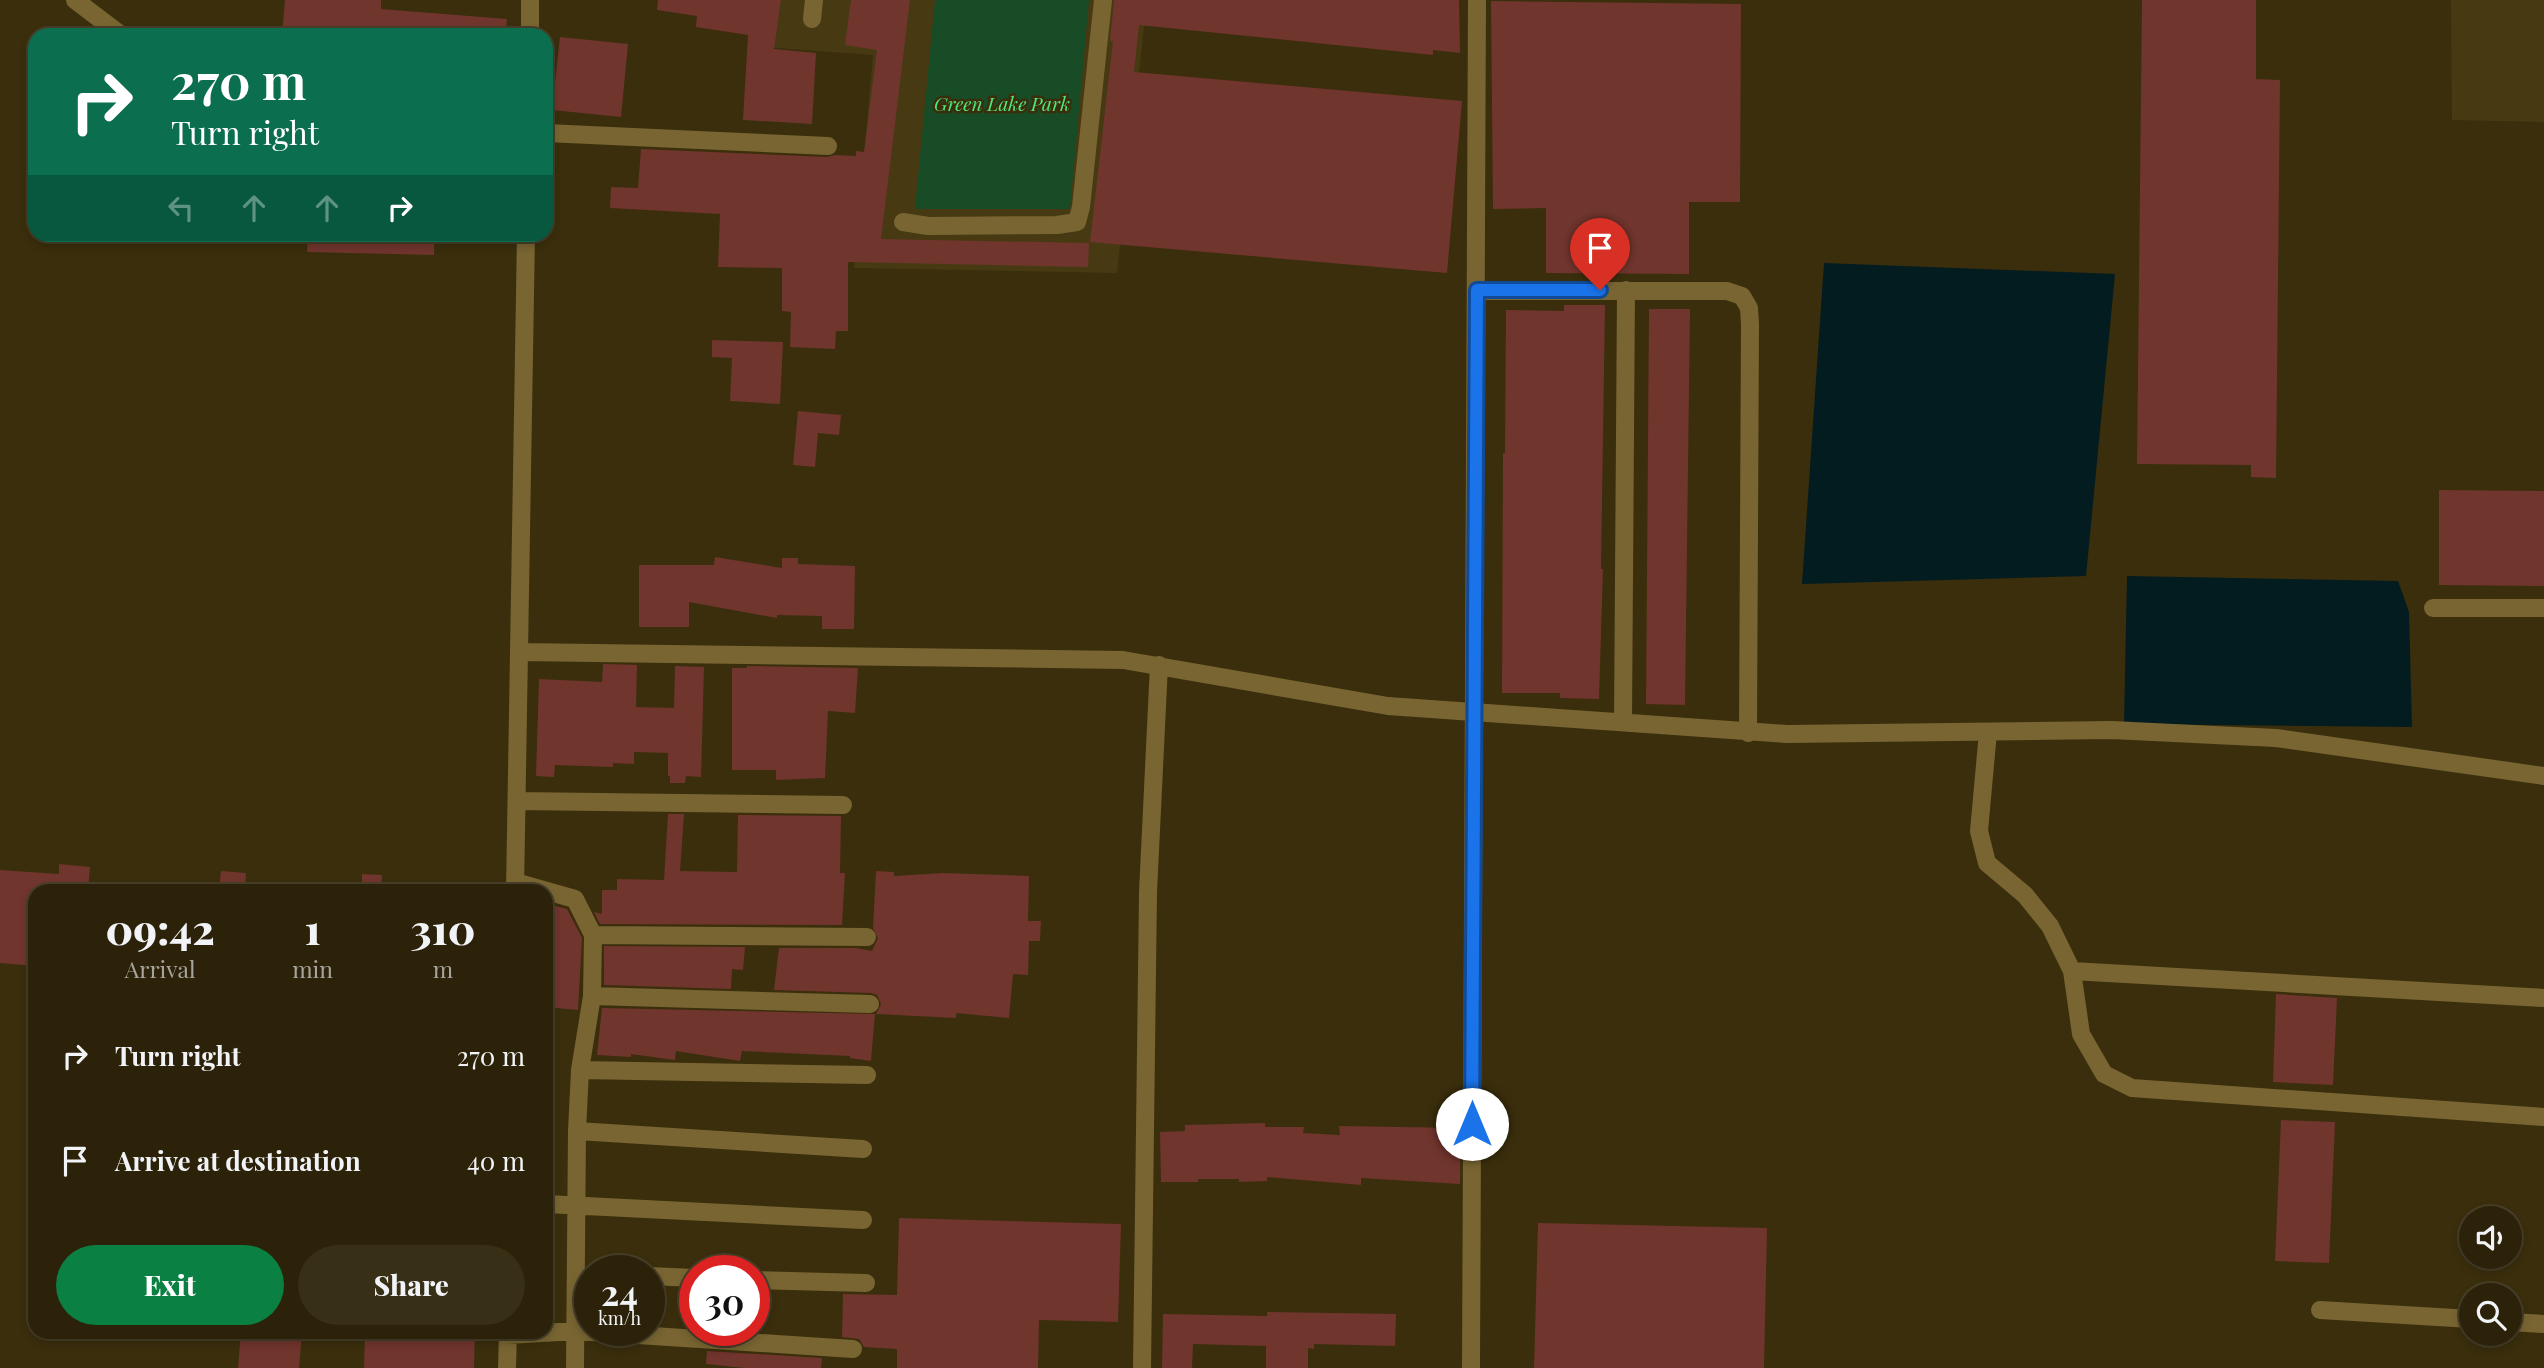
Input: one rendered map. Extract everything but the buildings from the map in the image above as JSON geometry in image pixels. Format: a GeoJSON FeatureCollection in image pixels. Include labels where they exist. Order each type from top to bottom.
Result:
{"type":"FeatureCollection","features":[{"type":"Feature","properties":{"kind":"street"},"geometry":{"type":"LineString","coordinates":[[75,0],[112,28]]}},
{"type":"Feature","properties":{"kind":"street"},"geometry":{"type":"LineString","coordinates":[[530,0],[530,28]]}},
{"type":"Feature","properties":{"kind":"street"},"geometry":{"type":"LineString","coordinates":[[812,19],[814,0]]}},
{"type":"Feature","properties":{"kind":"street"},"geometry":{"type":"LineString","coordinates":[[904,222],[928,226],[1057,225],[1077,222],[1081,207],[1103,0]]}},
{"type":"Feature","properties":{"kind":"street"},"geometry":{"type":"LineString","coordinates":[[1471,1368],[1478,0]]}},
{"type":"Feature","properties":{"kind":"street"},"geometry":{"type":"LineString","coordinates":[[553,133],[828,146]]}},
{"type":"Feature","properties":{"kind":"street"},"geometry":{"type":"LineString","coordinates":[[515,884],[526,242]]}},
{"type":"Feature","properties":{"kind":"street"},"geometry":{"type":"LineString","coordinates":[[1477,290],[1727,291],[1742,296],[1749,308],[1748,733]]}},
{"type":"Feature","properties":{"kind":"street"},"geometry":{"type":"LineString","coordinates":[[1623,722],[1626,290]]}},
{"type":"Feature","properties":{"kind":"street"},"geometry":{"type":"LineString","coordinates":[[2433,608],[2544,608]]}},
{"type":"Feature","properties":{"kind":"street"},"geometry":{"type":"LineString","coordinates":[[519,652],[1123,660],[1388,706],[1748,733],[2112,730],[2276,738],[2544,776]]}},
{"type":"Feature","properties":{"kind":"street"},"geometry":{"type":"LineString","coordinates":[[1142,1368],[1148,892],[1160,665]]}},
{"type":"Feature","properties":{"kind":"street"},"geometry":{"type":"LineString","coordinates":[[1988,732],[1979,831],[1987,863],[2025,895],[2050,926],[2072,971],[2081,1034],[2104,1074],[2132,1088],[2544,1117]]}},
{"type":"Feature","properties":{"kind":"street"},"geometry":{"type":"LineString","coordinates":[[517,800],[843,805]]}},
{"type":"Feature","properties":{"kind":"street"},"geometry":{"type":"LineString","coordinates":[[553,894],[575,899],[593,935],[592,996],[580,1070],[577,1131],[577,1205],[581,1255]]}},
{"type":"Feature","properties":{"kind":"street"},"geometry":{"type":"LineString","coordinates":[[593,935],[867,937]]}},
{"type":"Feature","properties":{"kind":"street"},"geometry":{"type":"LineString","coordinates":[[2072,971],[2544,998]]}},
{"type":"Feature","properties":{"kind":"street"},"geometry":{"type":"LineString","coordinates":[[592,996],[870,1004]]}},
{"type":"Feature","properties":{"kind":"street"},"geometry":{"type":"LineString","coordinates":[[580,1070],[867,1075]]}},
{"type":"Feature","properties":{"kind":"street"},"geometry":{"type":"LineString","coordinates":[[577,1131],[863,1149]]}},
{"type":"Feature","properties":{"kind":"street"},"geometry":{"type":"LineString","coordinates":[[553,1204],[863,1220]]}},
{"type":"Feature","properties":{"kind":"street"},"geometry":{"type":"LineString","coordinates":[[770,1280],[866,1283]]}},
{"type":"Feature","properties":{"kind":"street"},"geometry":{"type":"LineString","coordinates":[[2320,1310],[2459,1318]]}},
{"type":"Feature","properties":{"kind":"street"},"geometry":{"type":"LineString","coordinates":[[2522,1323],[2544,1324]]}},
{"type":"Feature","properties":{"kind":"street"},"geometry":{"type":"LineString","coordinates":[[553,1332],[574,1331]]}},
{"type":"Feature","properties":{"kind":"street"},"geometry":{"type":"LineString","coordinates":[[665,1337],[853,1349]]}},
{"type":"Feature","properties":{"kind":"street"},"geometry":{"type":"LineString","coordinates":[[508,1339],[508,1368]]}},
{"type":"Feature","properties":{"kind":"street"},"geometry":{"type":"LineString","coordinates":[[575,1368],[576,1346]]}},
{"type":"Feature","properties":{"kind":"shaded area"},"geometry":{"type":"Polygon","coordinates":[[[753,0],[1147,0],[1117,273],[854,268],[873,55],[748,46],[753,0]]]}},
{"type":"Feature","properties":{"kind":"shaded area"},"geometry":{"type":"Polygon","coordinates":[[[2451,0],[2544,0],[2544,122],[2452,120],[2451,0]]]}},
{"type":"Feature","properties":{"kind":"green space","name":"Green Lake Park"},"geometry":{"type":"Polygon","coordinates":[[[935,0],[1089,0],[1070,209],[915,209],[935,0]]]}},
{"type":"Feature","properties":{"kind":"water"},"geometry":{"type":"Polygon","coordinates":[[[1824,263],[2115,274],[2086,576],[1802,584],[1824,263]]]}},
{"type":"Feature","properties":{"kind":"water"},"geometry":{"type":"Polygon","coordinates":[[[2127,576],[2398,581],[2409,612],[2412,727],[2124,724],[2127,576]]]}},
{"type":"Feature","properties":{"kind":"route"},"geometry":{"type":"LineString","coordinates":[[1472,1124],[1477,290],[1600,290]]}}]}
